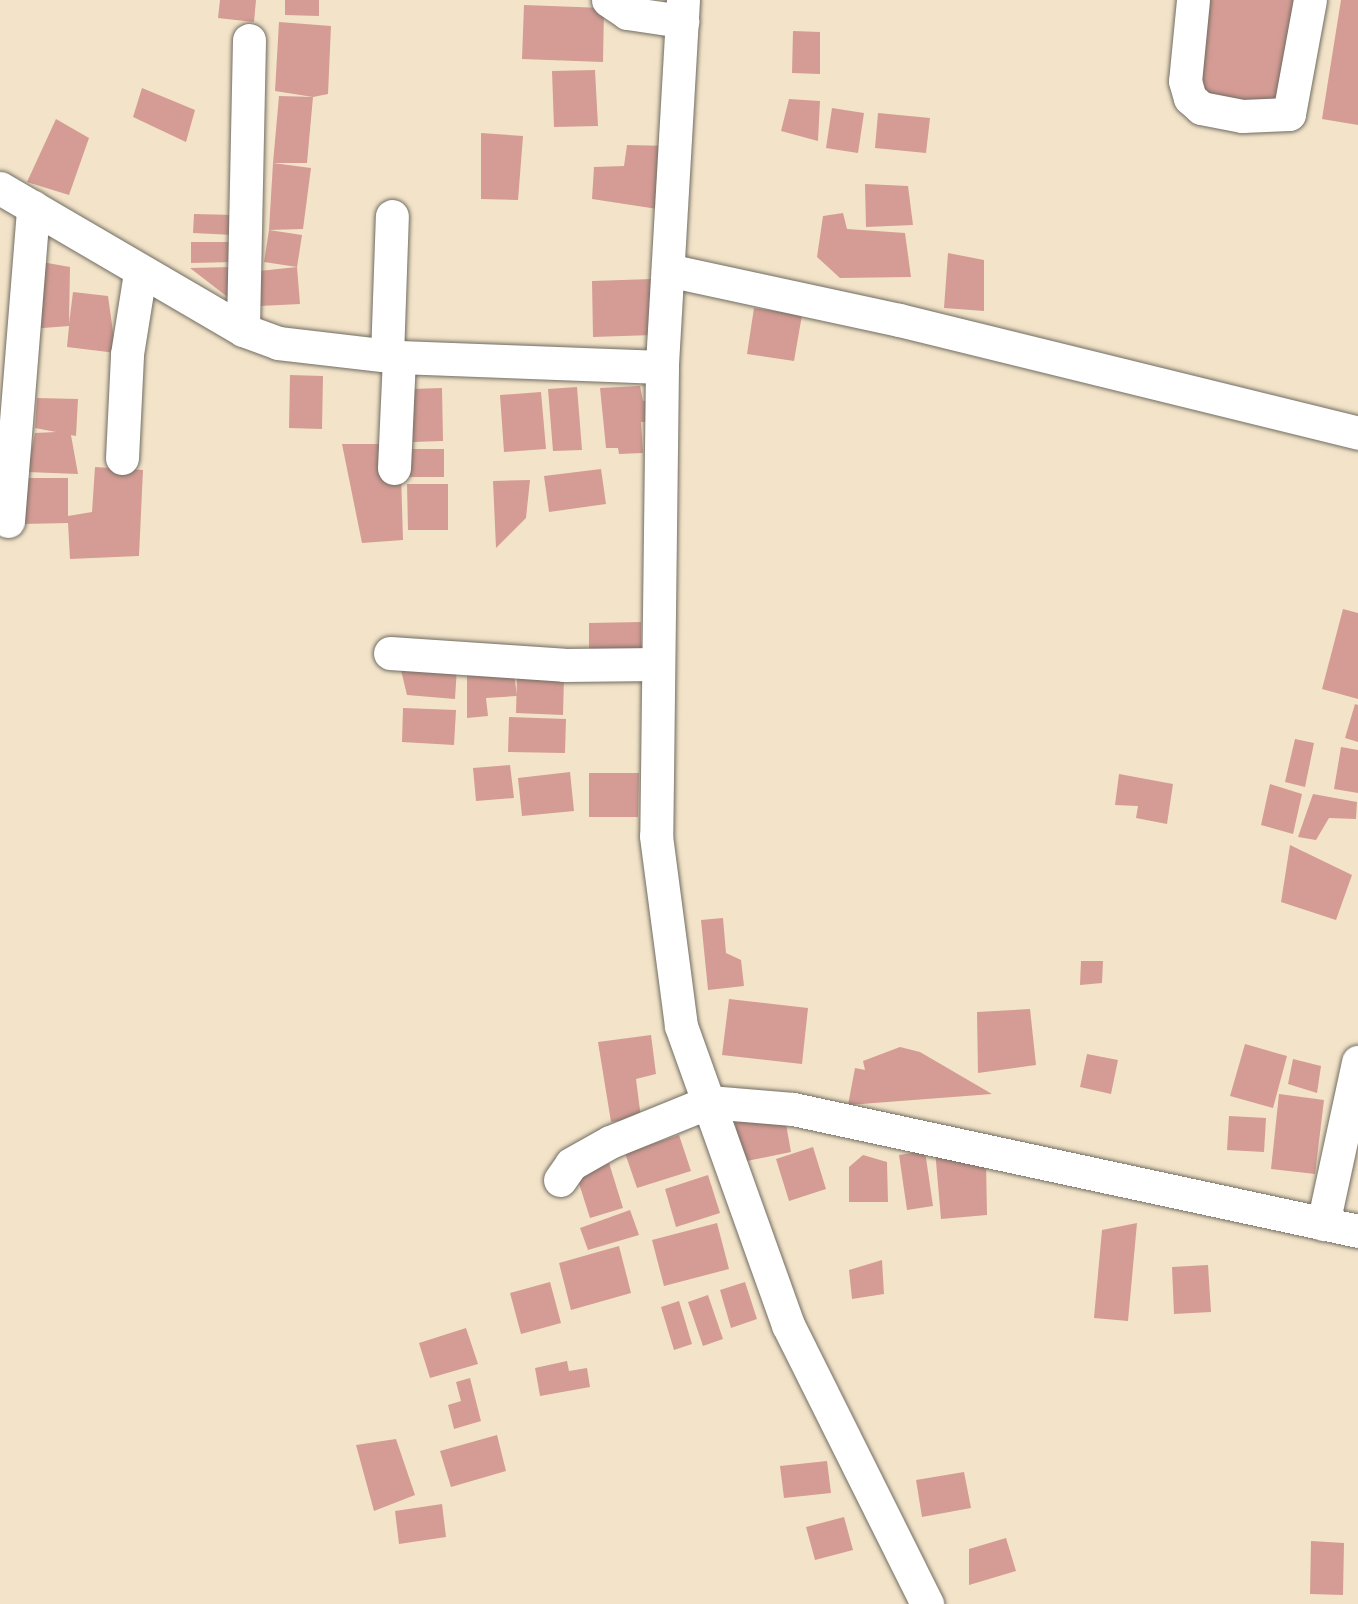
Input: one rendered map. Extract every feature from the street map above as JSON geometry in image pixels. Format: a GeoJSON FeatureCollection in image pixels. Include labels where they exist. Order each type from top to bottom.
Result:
{"type":"FeatureCollection","features":[{"type":"Feature","properties":{"kind":"street"},"geometry":{"type":"LineString","coordinates":[[608,0],[627,13],[682,11],[662,367],[656,836],[681,1026],[788,1325],[927,1604]]}},
{"type":"Feature","properties":{"kind":"street"},"geometry":{"type":"LineString","coordinates":[[1193,0],[1185,81],[1190,98],[1201,108],[1242,116],[1289,114],[1310,0]]}},
{"type":"Feature","properties":{"kind":"street"},"geometry":{"type":"LineString","coordinates":[[243,330],[249,40]]}},
{"type":"Feature","properties":{"kind":"street"},"geometry":{"type":"LineString","coordinates":[[0,188],[140,273],[243,330],[278,343],[393,357],[662,367]]}},
{"type":"Feature","properties":{"kind":"street"},"geometry":{"type":"LineString","coordinates":[[8,521],[33,207]]}},
{"type":"Feature","properties":{"kind":"street"},"geometry":{"type":"LineString","coordinates":[[392,216],[394,468]]}},
{"type":"Feature","properties":{"kind":"street"},"geometry":{"type":"LineString","coordinates":[[668,270],[1358,433]]}},
{"type":"Feature","properties":{"kind":"street"},"geometry":{"type":"LineString","coordinates":[[122,458],[127,354],[140,273]]}},
{"type":"Feature","properties":{"kind":"street"},"geometry":{"type":"LineString","coordinates":[[390,653],[564,665],[657,664]]}},
{"type":"Feature","properties":{"kind":"street"},"geometry":{"type":"LineString","coordinates":[[1323,1224],[1358,1062]]}},
{"type":"Feature","properties":{"kind":"street"},"geometry":{"type":"LineString","coordinates":[[561,1180],[572,1164],[610,1142],[709,1102],[793,1109],[1358,1232]]}},
{"type":"Feature","properties":{"kind":"building"},"geometry":{"type":"Polygon","coordinates":[[[220,0],[256,0],[254,22],[218,18],[220,0]]]}},
{"type":"Feature","properties":{"kind":"building"},"geometry":{"type":"Polygon","coordinates":[[[285,0],[319,0],[319,16],[285,15],[285,0]]]}},
{"type":"Feature","properties":{"kind":"building"},"geometry":{"type":"Polygon","coordinates":[[[1208,0],[1302,0],[1289,112],[1199,101],[1208,0]]]}},
{"type":"Feature","properties":{"kind":"building"},"geometry":{"type":"Polygon","coordinates":[[[1341,0],[1358,0],[1358,125],[1322,119],[1341,0]]]}},
{"type":"Feature","properties":{"kind":"building"},"geometry":{"type":"Polygon","coordinates":[[[524,5],[604,8],[603,62],[522,59],[524,5]]]}},
{"type":"Feature","properties":{"kind":"building"},"geometry":{"type":"Polygon","coordinates":[[[279,22],[331,26],[328,94],[313,97],[275,91],[279,22]]]}},
{"type":"Feature","properties":{"kind":"building"},"geometry":{"type":"Polygon","coordinates":[[[793,31],[820,32],[820,74],[792,73],[793,31]]]}},
{"type":"Feature","properties":{"kind":"building"},"geometry":{"type":"Polygon","coordinates":[[[595,70],[598,126],[554,127],[552,71],[595,70]]]}},
{"type":"Feature","properties":{"kind":"building"},"geometry":{"type":"Polygon","coordinates":[[[142,88],[195,110],[186,142],[133,117],[142,88]]]}},
{"type":"Feature","properties":{"kind":"building"},"geometry":{"type":"Polygon","coordinates":[[[279,96],[313,97],[307,163],[273,163],[279,96]]]}},
{"type":"Feature","properties":{"kind":"building"},"geometry":{"type":"Polygon","coordinates":[[[789,99],[820,101],[818,141],[781,131],[789,99]]]}},
{"type":"Feature","properties":{"kind":"building"},"geometry":{"type":"Polygon","coordinates":[[[832,108],[864,113],[858,153],[826,148],[832,108]]]}},
{"type":"Feature","properties":{"kind":"building"},"geometry":{"type":"Polygon","coordinates":[[[878,113],[930,118],[926,153],[875,148],[878,113]]]}},
{"type":"Feature","properties":{"kind":"building"},"geometry":{"type":"Polygon","coordinates":[[[56,119],[89,138],[69,195],[27,182],[56,119]]]}},
{"type":"Feature","properties":{"kind":"building"},"geometry":{"type":"Polygon","coordinates":[[[481,133],[523,136],[518,200],[481,199],[481,133]]]}},
{"type":"Feature","properties":{"kind":"building"},"geometry":{"type":"Polygon","coordinates":[[[627,145],[670,146],[664,210],[592,199],[594,167],[624,166],[627,145]]]}},
{"type":"Feature","properties":{"kind":"building"},"geometry":{"type":"Polygon","coordinates":[[[273,163],[311,168],[303,229],[269,230],[273,163]]]}},
{"type":"Feature","properties":{"kind":"building"},"geometry":{"type":"Polygon","coordinates":[[[865,184],[908,186],[913,225],[866,227],[865,184]]]}},
{"type":"Feature","properties":{"kind":"building"},"geometry":{"type":"Polygon","coordinates":[[[843,213],[847,229],[905,233],[911,277],[840,278],[817,257],[823,216],[843,213]]]}},
{"type":"Feature","properties":{"kind":"building"},"geometry":{"type":"Polygon","coordinates":[[[194,214],[234,215],[234,235],[193,233],[194,214]]]}},
{"type":"Feature","properties":{"kind":"building"},"geometry":{"type":"Polygon","coordinates":[[[269,230],[302,235],[297,267],[264,262],[269,230]]]}},
{"type":"Feature","properties":{"kind":"building"},"geometry":{"type":"Polygon","coordinates":[[[191,242],[233,242],[233,262],[191,263],[191,242]]]}},
{"type":"Feature","properties":{"kind":"building"},"geometry":{"type":"Polygon","coordinates":[[[948,253],[984,260],[984,311],[944,308],[948,253]]]}},
{"type":"Feature","properties":{"kind":"building"},"geometry":{"type":"Polygon","coordinates":[[[36,261],[70,267],[69,324],[73,292],[108,296],[116,353],[67,347],[69,326],[30,329],[36,261]]]}},
{"type":"Feature","properties":{"kind":"building"},"geometry":{"type":"Polygon","coordinates":[[[233,267],[234,302],[190,268],[233,267]]]}},
{"type":"Feature","properties":{"kind":"building"},"geometry":{"type":"Polygon","coordinates":[[[297,267],[300,304],[260,306],[259,271],[297,267]]]}},
{"type":"Feature","properties":{"kind":"building"},"geometry":{"type":"Polygon","coordinates":[[[652,279],[653,335],[593,337],[592,281],[652,279]]]}},
{"type":"Feature","properties":{"kind":"building"},"geometry":{"type":"Polygon","coordinates":[[[754,308],[802,315],[794,361],[747,354],[754,308]]]}},
{"type":"Feature","properties":{"kind":"building"},"geometry":{"type":"Polygon","coordinates":[[[290,375],[323,376],[322,429],[289,428],[290,375]]]}},
{"type":"Feature","properties":{"kind":"building"},"geometry":{"type":"Polygon","coordinates":[[[640,386],[643,401],[658,399],[661,421],[641,422],[643,453],[619,454],[618,448],[606,448],[600,388],[640,386]]]}},
{"type":"Feature","properties":{"kind":"building"},"geometry":{"type":"Polygon","coordinates":[[[577,387],[582,450],[553,451],[548,389],[577,387]]]}},
{"type":"Feature","properties":{"kind":"building"},"geometry":{"type":"Polygon","coordinates":[[[442,388],[443,441],[413,442],[411,389],[442,388]]]}},
{"type":"Feature","properties":{"kind":"building"},"geometry":{"type":"Polygon","coordinates":[[[541,392],[546,449],[504,452],[500,395],[541,392]]]}},
{"type":"Feature","properties":{"kind":"building"},"geometry":{"type":"Polygon","coordinates":[[[37,398],[78,399],[76,436],[71,435],[78,474],[27,472],[35,433],[56,432],[35,428],[37,398]]]}},
{"type":"Feature","properties":{"kind":"building"},"geometry":{"type":"Polygon","coordinates":[[[342,444],[381,444],[401,473],[403,540],[362,543],[342,444]]]}},
{"type":"Feature","properties":{"kind":"building"},"geometry":{"type":"Polygon","coordinates":[[[408,449],[444,449],[444,477],[408,477],[408,449]]]}},
{"type":"Feature","properties":{"kind":"building"},"geometry":{"type":"Polygon","coordinates":[[[95,467],[143,470],[139,556],[70,559],[68,523],[22,524],[23,478],[68,478],[68,516],[92,512],[95,467]]]}},
{"type":"Feature","properties":{"kind":"building"},"geometry":{"type":"Polygon","coordinates":[[[601,469],[606,504],[549,512],[544,476],[601,469]]]}},
{"type":"Feature","properties":{"kind":"building"},"geometry":{"type":"Polygon","coordinates":[[[530,480],[526,518],[496,548],[493,481],[530,480]]]}},
{"type":"Feature","properties":{"kind":"building"},"geometry":{"type":"Polygon","coordinates":[[[407,484],[448,484],[448,530],[408,530],[407,484]]]}},
{"type":"Feature","properties":{"kind":"building"},"geometry":{"type":"Polygon","coordinates":[[[1343,609],[1358,613],[1358,699],[1322,689],[1343,609]]]}},
{"type":"Feature","properties":{"kind":"building"},"geometry":{"type":"Polygon","coordinates":[[[641,622],[641,660],[589,661],[589,623],[641,622]]]}},
{"type":"Feature","properties":{"kind":"building"},"geometry":{"type":"Polygon","coordinates":[[[399,662],[457,667],[455,699],[407,695],[399,662]]]}},
{"type":"Feature","properties":{"kind":"building"},"geometry":{"type":"Polygon","coordinates":[[[513,666],[517,696],[486,698],[488,716],[467,718],[467,670],[513,666]]]}},
{"type":"Feature","properties":{"kind":"building"},"geometry":{"type":"Polygon","coordinates":[[[517,675],[564,676],[563,715],[516,713],[517,675]]]}},
{"type":"Feature","properties":{"kind":"building"},"geometry":{"type":"Polygon","coordinates":[[[1355,704],[1358,705],[1358,742],[1345,738],[1355,704]]]}},
{"type":"Feature","properties":{"kind":"building"},"geometry":{"type":"Polygon","coordinates":[[[403,708],[456,710],[454,745],[402,742],[403,708]]]}},
{"type":"Feature","properties":{"kind":"building"},"geometry":{"type":"Polygon","coordinates":[[[509,717],[566,719],[565,753],[508,752],[509,717]]]}},
{"type":"Feature","properties":{"kind":"building"},"geometry":{"type":"Polygon","coordinates":[[[1295,739],[1314,743],[1305,787],[1285,782],[1295,739]]]}},
{"type":"Feature","properties":{"kind":"building"},"geometry":{"type":"Polygon","coordinates":[[[1341,747],[1358,750],[1358,793],[1334,789],[1341,747]]]}},
{"type":"Feature","properties":{"kind":"building"},"geometry":{"type":"Polygon","coordinates":[[[510,765],[514,798],[476,801],[473,768],[510,765]]]}},
{"type":"Feature","properties":{"kind":"building"},"geometry":{"type":"Polygon","coordinates":[[[570,772],[574,811],[522,816],[518,778],[570,772]]]}},
{"type":"Feature","properties":{"kind":"building"},"geometry":{"type":"Polygon","coordinates":[[[589,773],[639,773],[638,817],[589,817],[589,773]]]}},
{"type":"Feature","properties":{"kind":"building"},"geometry":{"type":"Polygon","coordinates":[[[1119,774],[1173,784],[1167,824],[1136,818],[1138,806],[1115,805],[1119,774]]]}},
{"type":"Feature","properties":{"kind":"building"},"geometry":{"type":"Polygon","coordinates":[[[1270,784],[1302,794],[1293,834],[1261,825],[1270,784]]]}},
{"type":"Feature","properties":{"kind":"building"},"geometry":{"type":"Polygon","coordinates":[[[1313,794],[1357,802],[1356,819],[1329,818],[1316,840],[1298,837],[1313,794]]]}},
{"type":"Feature","properties":{"kind":"building"},"geometry":{"type":"Polygon","coordinates":[[[1290,845],[1352,875],[1336,920],[1281,902],[1290,845]]]}},
{"type":"Feature","properties":{"kind":"building"},"geometry":{"type":"Polygon","coordinates":[[[723,918],[726,953],[741,960],[744,986],[708,990],[701,920],[723,918]]]}},
{"type":"Feature","properties":{"kind":"building"},"geometry":{"type":"Polygon","coordinates":[[[1081,961],[1103,961],[1102,983],[1080,985],[1081,961]]]}},
{"type":"Feature","properties":{"kind":"building"},"geometry":{"type":"Polygon","coordinates":[[[729,999],[808,1008],[802,1064],[722,1055],[729,999]]]}},
{"type":"Feature","properties":{"kind":"building"},"geometry":{"type":"Polygon","coordinates":[[[1030,1009],[1036,1065],[978,1073],[977,1012],[1030,1009]]]}},
{"type":"Feature","properties":{"kind":"building"},"geometry":{"type":"Polygon","coordinates":[[[651,1035],[656,1074],[636,1079],[641,1118],[611,1122],[598,1042],[651,1035]]]}},
{"type":"Feature","properties":{"kind":"building"},"geometry":{"type":"Polygon","coordinates":[[[1245,1044],[1287,1056],[1273,1108],[1230,1096],[1245,1044]]]}},
{"type":"Feature","properties":{"kind":"building"},"geometry":{"type":"Polygon","coordinates":[[[900,1047],[920,1052],[992,1094],[848,1105],[855,1068],[865,1070],[863,1061],[900,1047]]]}},
{"type":"Feature","properties":{"kind":"building"},"geometry":{"type":"Polygon","coordinates":[[[1087,1054],[1118,1060],[1111,1094],[1080,1087],[1087,1054]]]}},
{"type":"Feature","properties":{"kind":"building"},"geometry":{"type":"Polygon","coordinates":[[[1293,1059],[1321,1066],[1317,1093],[1288,1084],[1293,1059]]]}},
{"type":"Feature","properties":{"kind":"building"},"geometry":{"type":"Polygon","coordinates":[[[1279,1094],[1324,1100],[1315,1174],[1271,1169],[1279,1094]]]}},
{"type":"Feature","properties":{"kind":"building"},"geometry":{"type":"Polygon","coordinates":[[[784,1113],[791,1152],[742,1162],[735,1123],[784,1113]]]}},
{"type":"Feature","properties":{"kind":"building"},"geometry":{"type":"Polygon","coordinates":[[[1229,1116],[1266,1118],[1264,1152],[1227,1150],[1229,1116]]]}},
{"type":"Feature","properties":{"kind":"building"},"geometry":{"type":"Polygon","coordinates":[[[679,1135],[691,1171],[637,1188],[625,1153],[679,1135]]]}},
{"type":"Feature","properties":{"kind":"building"},"geometry":{"type":"Polygon","coordinates":[[[813,1147],[826,1189],[789,1201],[776,1159],[813,1147]]]}},
{"type":"Feature","properties":{"kind":"building"},"geometry":{"type":"Polygon","coordinates":[[[935,1150],[986,1162],[987,1215],[941,1219],[935,1150]]]}},
{"type":"Feature","properties":{"kind":"building"},"geometry":{"type":"Polygon","coordinates":[[[925,1151],[933,1206],[907,1210],[899,1155],[925,1151]]]}},
{"type":"Feature","properties":{"kind":"building"},"geometry":{"type":"Polygon","coordinates":[[[863,1155],[887,1162],[888,1202],[849,1202],[849,1167],[863,1155]]]}},
{"type":"Feature","properties":{"kind":"building"},"geometry":{"type":"Polygon","coordinates":[[[609,1163],[623,1208],[590,1218],[576,1174],[609,1163]]]}},
{"type":"Feature","properties":{"kind":"building"},"geometry":{"type":"Polygon","coordinates":[[[708,1175],[720,1213],[676,1227],[665,1189],[708,1175]]]}},
{"type":"Feature","properties":{"kind":"building"},"geometry":{"type":"Polygon","coordinates":[[[630,1210],[639,1235],[588,1250],[580,1228],[630,1210]]]}},
{"type":"Feature","properties":{"kind":"building"},"geometry":{"type":"Polygon","coordinates":[[[717,1223],[729,1269],[664,1286],[652,1240],[717,1223]]]}},
{"type":"Feature","properties":{"kind":"building"},"geometry":{"type":"Polygon","coordinates":[[[1137,1223],[1128,1321],[1094,1318],[1102,1230],[1137,1223]]]}},
{"type":"Feature","properties":{"kind":"building"},"geometry":{"type":"Polygon","coordinates":[[[619,1246],[631,1293],[571,1310],[559,1263],[619,1246]]]}},
{"type":"Feature","properties":{"kind":"building"},"geometry":{"type":"Polygon","coordinates":[[[882,1260],[884,1294],[852,1299],[849,1270],[882,1260]]]}},
{"type":"Feature","properties":{"kind":"building"},"geometry":{"type":"Polygon","coordinates":[[[1208,1265],[1211,1312],[1174,1314],[1172,1267],[1208,1265]]]}},
{"type":"Feature","properties":{"kind":"building"},"geometry":{"type":"Polygon","coordinates":[[[550,1282],[561,1323],[521,1334],[510,1293],[550,1282]]]}},
{"type":"Feature","properties":{"kind":"building"},"geometry":{"type":"Polygon","coordinates":[[[745,1282],[757,1319],[731,1328],[720,1290],[745,1282]]]}},
{"type":"Feature","properties":{"kind":"building"},"geometry":{"type":"Polygon","coordinates":[[[708,1295],[723,1339],[703,1346],[688,1302],[708,1295]]]}},
{"type":"Feature","properties":{"kind":"building"},"geometry":{"type":"Polygon","coordinates":[[[679,1301],[692,1344],[674,1350],[661,1307],[679,1301]]]}},
{"type":"Feature","properties":{"kind":"building"},"geometry":{"type":"Polygon","coordinates":[[[466,1328],[478,1364],[430,1378],[419,1343],[466,1328]]]}},
{"type":"Feature","properties":{"kind":"building"},"geometry":{"type":"Polygon","coordinates":[[[567,1361],[569,1371],[587,1368],[590,1387],[540,1396],[535,1368],[567,1361]]]}},
{"type":"Feature","properties":{"kind":"building"},"geometry":{"type":"Polygon","coordinates":[[[470,1378],[481,1421],[454,1429],[448,1405],[461,1401],[456,1382],[470,1378]]]}},
{"type":"Feature","properties":{"kind":"building"},"geometry":{"type":"Polygon","coordinates":[[[497,1435],[506,1471],[451,1487],[440,1451],[497,1435]]]}},
{"type":"Feature","properties":{"kind":"building"},"geometry":{"type":"Polygon","coordinates":[[[396,1439],[415,1495],[374,1511],[356,1445],[396,1439]]]}},
{"type":"Feature","properties":{"kind":"building"},"geometry":{"type":"Polygon","coordinates":[[[827,1461],[831,1493],[784,1498],[780,1466],[827,1461]]]}},
{"type":"Feature","properties":{"kind":"building"},"geometry":{"type":"Polygon","coordinates":[[[964,1472],[971,1508],[922,1517],[916,1480],[964,1472]]]}},
{"type":"Feature","properties":{"kind":"building"},"geometry":{"type":"Polygon","coordinates":[[[442,1504],[446,1537],[399,1544],[395,1511],[442,1504]]]}},
{"type":"Feature","properties":{"kind":"building"},"geometry":{"type":"Polygon","coordinates":[[[844,1517],[853,1550],[815,1560],[806,1527],[844,1517]]]}},
{"type":"Feature","properties":{"kind":"building"},"geometry":{"type":"Polygon","coordinates":[[[1006,1538],[1016,1571],[969,1585],[969,1549],[1006,1538]]]}},
{"type":"Feature","properties":{"kind":"building"},"geometry":{"type":"Polygon","coordinates":[[[1311,1541],[1344,1543],[1343,1595],[1310,1594],[1311,1541]]]}}]}
